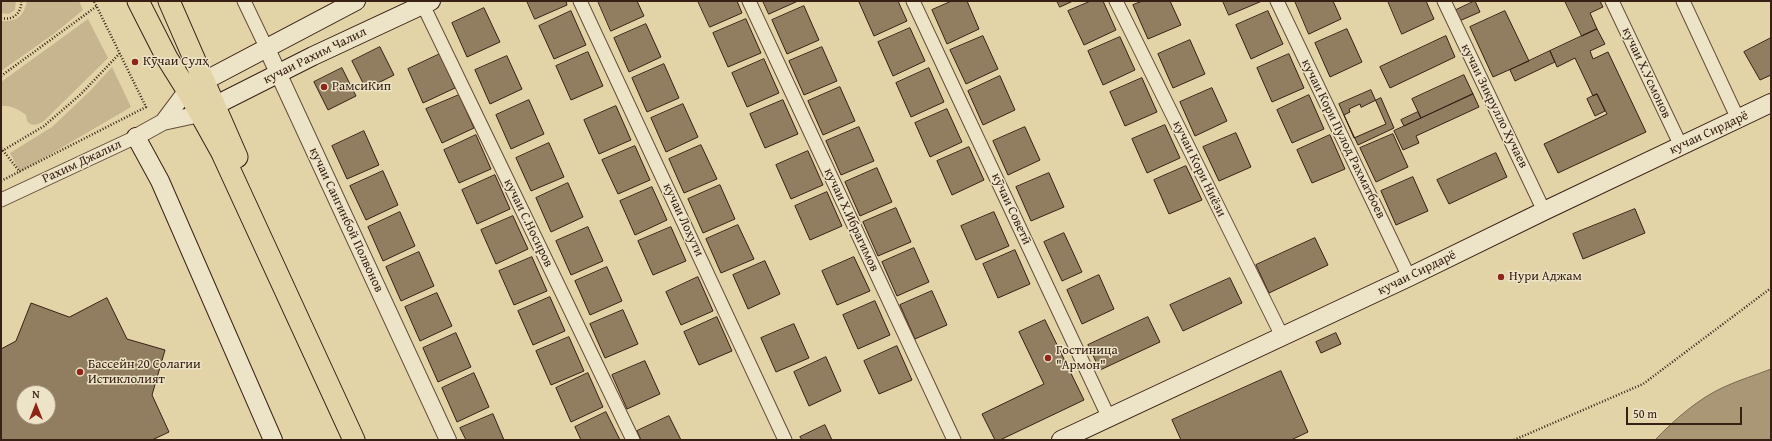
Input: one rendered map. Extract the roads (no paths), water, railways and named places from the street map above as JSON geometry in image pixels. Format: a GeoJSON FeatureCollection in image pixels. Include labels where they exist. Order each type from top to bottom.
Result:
{"type":"FeatureCollection","features":[{"type":"Feature","properties":{"kind":"main road"},"geometry":{"type":"LineString","coordinates":[[138,1],[167,58],[187,90],[208,110],[234,150],[369,440]]}},
{"type":"Feature","properties":{"kind":"main road"},"geometry":{"type":"LineString","coordinates":[[169,1],[205,80],[208,110],[222,153],[354,440]]}},
{"type":"Feature","properties":{"kind":"main road"},"geometry":{"type":"LineString","coordinates":[[187,90],[356,1]]}},
{"type":"Feature","properties":{"kind":"main road","name":"кучаи Рахим Чалил"},"geometry":{"type":"LineString","coordinates":[[208,110],[279,73],[426,3]]}},
{"type":"Feature","properties":{"kind":"main road","name":"кучаи Сирдарё"},"geometry":{"type":"LineString","coordinates":[[1061,440],[1409,277],[1771,103]]}},
{"type":"Feature","properties":{"kind":"main road"},"geometry":{"type":"LineString","coordinates":[[136,137],[160,181],[273,440]]}},
{"type":"Feature","properties":{"kind":"street","name":"кучаи Сангинбой Полвонов"},"geometry":{"type":"LineString","coordinates":[[244,1],[279,73],[448,440]]}},
{"type":"Feature","properties":{"kind":"street","name":"кучаи Лохути"},"geometry":{"type":"LineString","coordinates":[[580,1],[785,440]]}},
{"type":"Feature","properties":{"kind":"street","name":"кучаи Х.Ибрагимов"},"geometry":{"type":"LineString","coordinates":[[749,1],[954,440]]}},
{"type":"Feature","properties":{"kind":"street","name":"кӯчаи Советӣ"},"geometry":{"type":"LineString","coordinates":[[913,1],[1109,418]]}},
{"type":"Feature","properties":{"kind":"street","name":"кучаи Кори Ниёзи"},"geometry":{"type":"LineString","coordinates":[[1116,1],[1282,336]]}},
{"type":"Feature","properties":{"kind":"street","name":"кучаи Кори Пулод Рахматбоев"},"geometry":{"type":"LineString","coordinates":[[1277,1],[1409,277]]}},
{"type":"Feature","properties":{"kind":"street","name":"кучаи Зикрулло Хучаев"},"geometry":{"type":"LineString","coordinates":[[1444,1],[1544,211]]}},
{"type":"Feature","properties":{"kind":"street","name":"кучаи Х.Усмонов"},"geometry":{"type":"LineString","coordinates":[[1612,1],[1681,146]]}},
{"type":"Feature","properties":{"kind":"street"},"geometry":{"type":"LineString","coordinates":[[1683,1],[1738,119]]}},
{"type":"Feature","properties":{"kind":"street","name":"кучаи С.Носиров"},"geometry":{"type":"LineString","coordinates":[[426,3],[633,440]]}},
{"type":"Feature","properties":{"kind":"street"},"geometry":{"type":"LineString","coordinates":[[163,122],[187,90]]}},
{"type":"Feature","properties":{"kind":"street"},"geometry":{"type":"LineString","coordinates":[[163,122],[208,110]]}},
{"type":"Feature","properties":{"kind":"street","name":"Рахим Джалил"},"geometry":{"type":"LineString","coordinates":[[1,200],[136,137],[163,122]]}},
{"type":"Feature","properties":{"kind":"place","name":"Кӯчаи Сулҳ"},"geometry":{"type":"Point","coordinates":[135,62]}},
{"type":"Feature","properties":{"kind":"place","name":"РамсиКип"},"geometry":{"type":"Point","coordinates":[324,87]}},
{"type":"Feature","properties":{"kind":"place","name":"Нури Аджам"},"geometry":{"type":"Point","coordinates":[1501,277]}},
{"type":"Feature","properties":{"kind":"place","name":"Гостиница \"Армон\""},"geometry":{"type":"Point","coordinates":[1048,358]}},
{"type":"Feature","properties":{"kind":"place","name":"Бассейн 20 Солагии Истиклолият"},"geometry":{"type":"Point","coordinates":[80,372]}}]}
